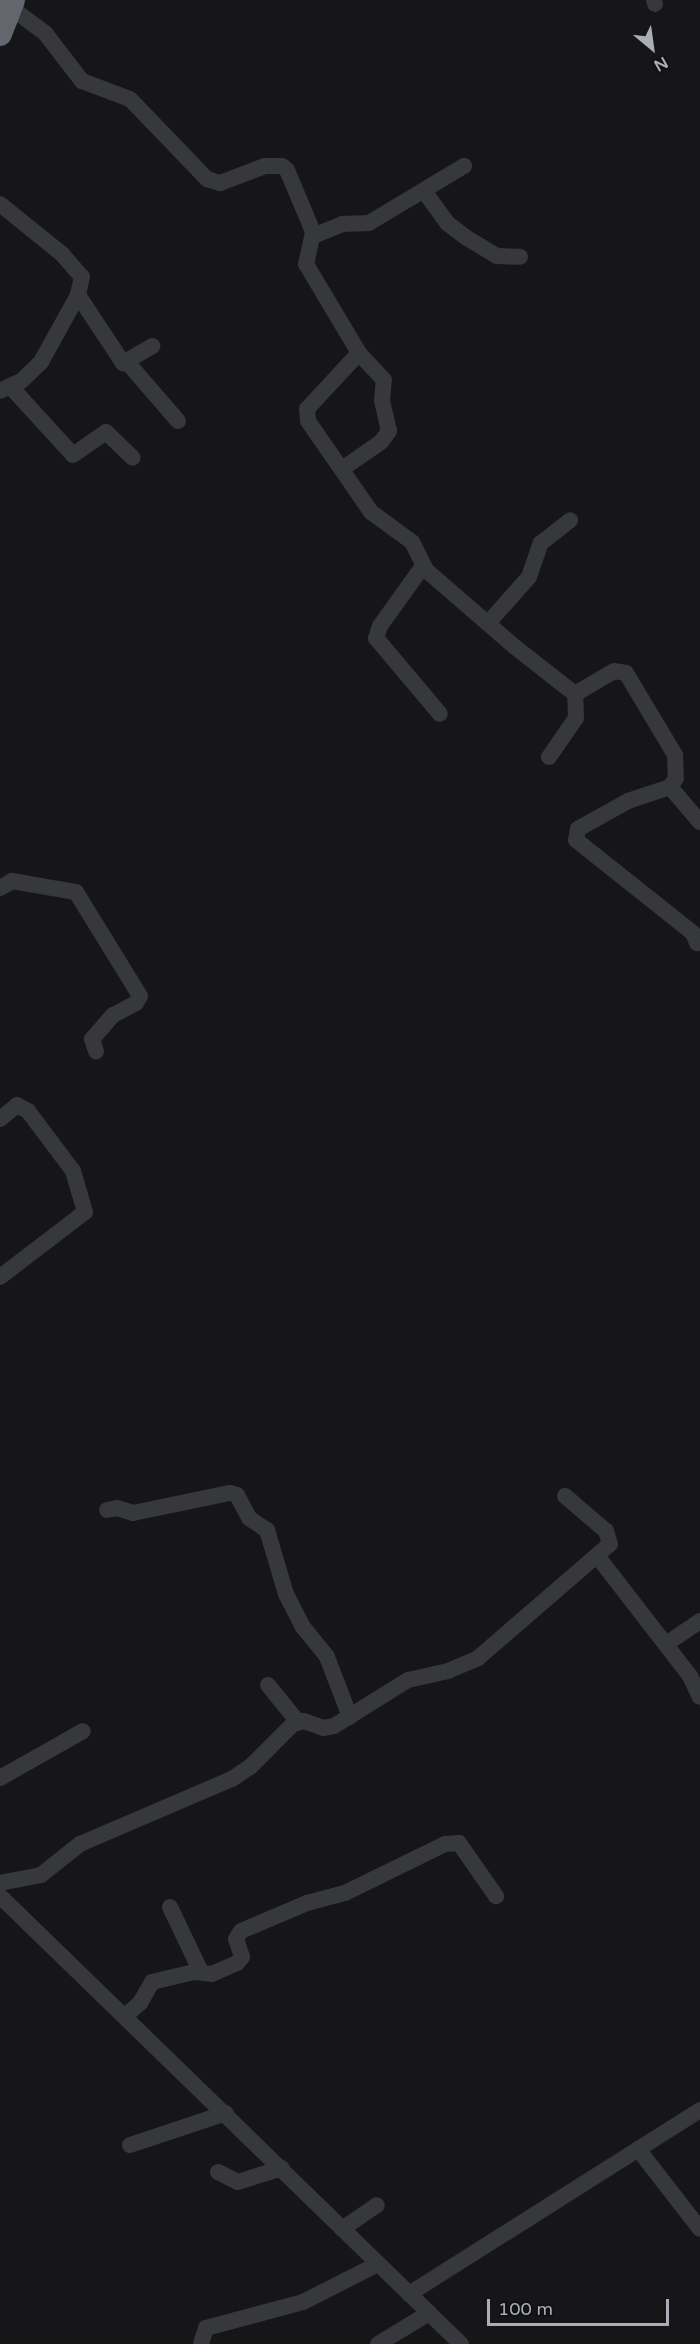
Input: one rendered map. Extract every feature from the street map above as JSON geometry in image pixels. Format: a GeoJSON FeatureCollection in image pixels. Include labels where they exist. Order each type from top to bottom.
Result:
{"type":"FeatureCollection","features":[{"type":"Feature","properties":{"kind":"highway"},"geometry":{"type":"LineString","coordinates":[[0,34],[12,4]]}},
{"type":"Feature","properties":{"kind":"street"},"geometry":{"type":"LineString","coordinates":[[12,4],[45,33],[82,81],[130,99],[207,179],[220,183],[260,166],[285,168],[313,236],[306,264],[359,353],[384,380],[382,401],[389,430],[381,442],[342,469]]}},
{"type":"Feature","properties":{"kind":"street"},"geometry":{"type":"LineString","coordinates":[[313,236],[342,224],[369,223],[464,166]]}},
{"type":"Feature","properties":{"kind":"street"},"geometry":{"type":"LineString","coordinates":[[424,191],[447,223],[467,238],[497,256],[520,258]]}},
{"type":"Feature","properties":{"kind":"street"},"geometry":{"type":"LineString","coordinates":[[0,204],[76,267],[82,277],[78,295],[41,362],[5,389],[73,455],[106,432],[133,458]]}},
{"type":"Feature","properties":{"kind":"street"},"geometry":{"type":"LineString","coordinates":[[78,295],[110,348],[127,362],[178,421]]}},
{"type":"Feature","properties":{"kind":"street"},"geometry":{"type":"LineString","coordinates":[[127,362],[152,346]]}},
{"type":"Feature","properties":{"kind":"street"},"geometry":{"type":"LineString","coordinates":[[359,353],[306,411],[371,512],[415,545],[423,566],[575,694],[576,718],[549,757]]}},
{"type":"Feature","properties":{"kind":"street"},"geometry":{"type":"LineString","coordinates":[[489,622],[529,577],[541,543],[570,520]]}},
{"type":"Feature","properties":{"kind":"street"},"geometry":{"type":"LineString","coordinates":[[423,566],[380,626],[376,638],[440,714]]}},
{"type":"Feature","properties":{"kind":"street"},"geometry":{"type":"LineString","coordinates":[[575,694],[614,671],[624,671],[675,755],[676,778],[670,787],[628,801],[578,830],[576,840],[693,933],[697,943]]}},
{"type":"Feature","properties":{"kind":"street"},"geometry":{"type":"LineString","coordinates":[[670,787],[681,805],[700,822]]}},
{"type":"Feature","properties":{"kind":"street"},"geometry":{"type":"LineString","coordinates":[[0,888],[12,880],[76,892],[140,996],[136,1003],[113,1015],[92,1039],[96,1051]]}},
{"type":"Feature","properties":{"kind":"street"},"geometry":{"type":"LineString","coordinates":[[0,1119],[17,1105],[28,1111],[73,1171],[85,1212],[0,1277]]}},
{"type":"Feature","properties":{"kind":"street"},"geometry":{"type":"LineString","coordinates":[[107,1510],[121,1509],[133,1513],[230,1494],[237,1496],[249,1518],[267,1530],[286,1594],[303,1627],[327,1657],[350,1717]]}},
{"type":"Feature","properties":{"kind":"street"},"geometry":{"type":"LineString","coordinates":[[268,1685],[298,1722],[328,1728],[350,1717],[408,1680],[448,1671],[478,1658],[598,1557],[610,1544],[609,1535],[565,1496]]}},
{"type":"Feature","properties":{"kind":"street"},"geometry":{"type":"LineString","coordinates":[[598,1557],[666,1644],[700,1697]]}},
{"type":"Feature","properties":{"kind":"street"},"geometry":{"type":"LineString","coordinates":[[666,1644],[700,1621]]}},
{"type":"Feature","properties":{"kind":"street"},"geometry":{"type":"LineString","coordinates":[[0,1883],[41,1875],[80,1844],[232,1779],[298,1722]]}},
{"type":"Feature","properties":{"kind":"street"},"geometry":{"type":"LineString","coordinates":[[0,1778],[83,1731]]}},
{"type":"Feature","properties":{"kind":"street"},"geometry":{"type":"LineString","coordinates":[[125,2016],[140,2003],[152,1982],[201,1972],[217,1973],[240,1960],[242,1954],[236,1939],[241,1931],[307,1903],[345,1893],[452,1842],[459,1843],[496,1896]]}},
{"type":"Feature","properties":{"kind":"street"},"geometry":{"type":"LineString","coordinates":[[0,1896],[226,2113],[376,2265],[461,2344]]}},
{"type":"Feature","properties":{"kind":"street"},"geometry":{"type":"LineString","coordinates":[[170,1907],[201,1972]]}},
{"type":"Feature","properties":{"kind":"street"},"geometry":{"type":"LineString","coordinates":[[409,2294],[699,2112]]}},
{"type":"Feature","properties":{"kind":"street"},"geometry":{"type":"LineString","coordinates":[[130,2145],[226,2113]]}},
{"type":"Feature","properties":{"kind":"street"},"geometry":{"type":"LineString","coordinates":[[638,2149],[700,2229]]}},
{"type":"Feature","properties":{"kind":"street"},"geometry":{"type":"LineString","coordinates":[[218,2172],[238,2182],[282,2168]]}},
{"type":"Feature","properties":{"kind":"street"},"geometry":{"type":"LineString","coordinates":[[342,2229],[377,2205]]}},
{"type":"Feature","properties":{"kind":"street"},"geometry":{"type":"LineString","coordinates":[[201,2344],[206,2328],[303,2302],[376,2265]]}},
{"type":"Feature","properties":{"kind":"street"},"geometry":{"type":"LineString","coordinates":[[378,2344],[429,2313]]}}]}
